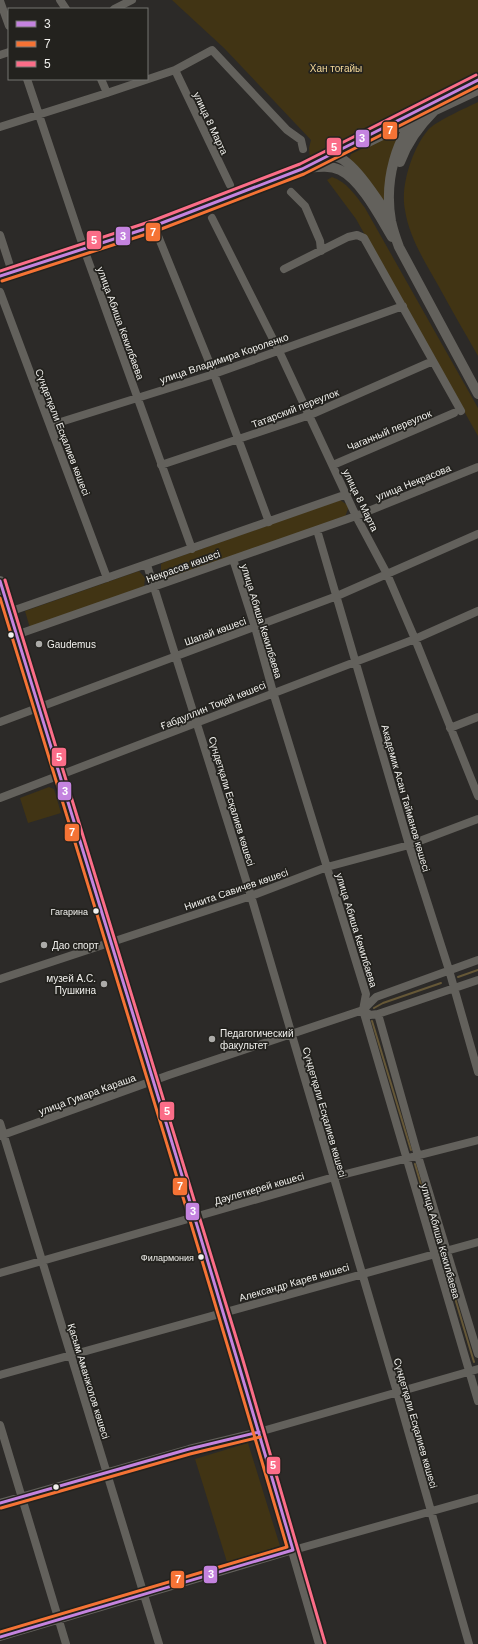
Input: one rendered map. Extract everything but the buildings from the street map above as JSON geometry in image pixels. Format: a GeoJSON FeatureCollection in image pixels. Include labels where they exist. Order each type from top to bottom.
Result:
{"type":"FeatureCollection","features":[{"type":"Feature","properties":{"kind":"main road"},"geometry":{"type":"LineString","coordinates":[[302,168],[433,106],[478,80]]}},
{"type":"Feature","properties":{"kind":"main road"},"geometry":{"type":"LineString","coordinates":[[0,276],[154,226],[302,168],[337,157],[414,120],[433,106],[478,90]]}},
{"type":"Feature","properties":{"kind":"main road"},"geometry":{"type":"LineString","coordinates":[[402,246],[396,206],[398,171],[408,145],[433,106]]}},
{"type":"Feature","properties":{"kind":"main road"},"geometry":{"type":"LineString","coordinates":[[391,221],[389,192],[392,169],[401,141],[414,120]]}},
{"type":"Feature","properties":{"kind":"main road"},"geometry":{"type":"LineString","coordinates":[[319,159],[337,157],[349,165],[368,185],[391,221],[402,246],[478,394]]}},
{"type":"Feature","properties":{"kind":"main road"},"geometry":{"type":"LineString","coordinates":[[302,168],[328,167],[340,170],[359,186],[402,246],[478,380]]}},
{"type":"Feature","properties":{"kind":"main road"},"geometry":{"type":"LineString","coordinates":[[0,581],[16,636],[40,707],[113,940],[153,1080],[259,1432],[320,1644]]}},
{"type":"Feature","properties":{"kind":"street"},"geometry":{"type":"LineString","coordinates":[[116,8],[132,0]]}},
{"type":"Feature","properties":{"kind":"street"},"geometry":{"type":"LineString","coordinates":[[0,1],[8,23]]}},
{"type":"Feature","properties":{"kind":"street"},"geometry":{"type":"LineString","coordinates":[[148,79],[175,70],[212,50],[287,130],[301,140],[303,149]]}},
{"type":"Feature","properties":{"kind":"street","name":"улица 8 Марта"},"geometry":{"type":"LineString","coordinates":[[175,70],[230,185]]}},
{"type":"Feature","properties":{"kind":"street","name":"улица Абиша Кекилбаева"},"geometry":{"type":"LineString","coordinates":[[27,80],[84,249],[192,549]]}},
{"type":"Feature","properties":{"kind":"street"},"geometry":{"type":"LineString","coordinates":[[101,80],[107,93]]}},
{"type":"Feature","properties":{"kind":"street"},"geometry":{"type":"LineString","coordinates":[[0,127],[145,80]]}},
{"type":"Feature","properties":{"kind":"street"},"geometry":{"type":"LineString","coordinates":[[291,192],[305,206],[320,241],[321,251]]}},
{"type":"Feature","properties":{"kind":"street","name":"улица 8 Марта"},"geometry":{"type":"LineString","coordinates":[[212,218],[310,415],[356,516],[387,574],[415,639],[478,796]]}},
{"type":"Feature","properties":{"kind":"street"},"geometry":{"type":"LineString","coordinates":[[154,226],[214,374],[269,522]]}},
{"type":"Feature","properties":{"kind":"street"},"geometry":{"type":"LineString","coordinates":[[0,235],[12,272]]}},
{"type":"Feature","properties":{"kind":"street"},"geometry":{"type":"LineString","coordinates":[[284,269],[348,237],[358,236],[364,238],[433,361]]}},
{"type":"Feature","properties":{"kind":"street","name":"Сүндетқали Есқалиев көшесі"},"geometry":{"type":"LineString","coordinates":[[0,292],[107,578]]}},
{"type":"Feature","properties":{"kind":"street","name":"улица Владимира Короленко"},"geometry":{"type":"LineString","coordinates":[[51,425],[214,374],[403,306]]}},
{"type":"Feature","properties":{"kind":"street","name":"Чаганный переулок"},"geometry":{"type":"LineString","coordinates":[[333,465],[458,412],[433,361]]}},
{"type":"Feature","properties":{"kind":"street","name":"Татарский переулок"},"geometry":{"type":"LineString","coordinates":[[161,465],[310,415],[433,361]]}},
{"type":"Feature","properties":{"kind":"street","name":"улица Некрасова"},"geometry":{"type":"LineString","coordinates":[[356,516],[478,467]]}},
{"type":"Feature","properties":{"kind":"street","name":"Некрасов көшесі"},"geometry":{"type":"LineString","coordinates":[[9,612],[347,494]]}},
{"type":"Feature","properties":{"kind":"street","name":"Некрасов көшесі"},"geometry":{"type":"LineString","coordinates":[[16,636],[356,516]]}},
{"type":"Feature","properties":{"kind":"street","name":"Академик Асан Тайманов көшесі"},"geometry":{"type":"LineString","coordinates":[[317,530],[409,845],[449,970],[478,1072]]}},
{"type":"Feature","properties":{"kind":"street","name":"Шапай көшесі"},"geometry":{"type":"LineString","coordinates":[[0,722],[337,596],[478,534]]}},
{"type":"Feature","properties":{"kind":"street","name":"улица Абиша Кекилбаева"},"geometry":{"type":"LineString","coordinates":[[232,559],[255,627],[273,692],[366,994],[363,1010],[433,1254],[478,1401]]}},
{"type":"Feature","properties":{"kind":"street","name":"Сүндетқали Есқалиев көшесі"},"geometry":{"type":"LineString","coordinates":[[147,565],[198,722],[251,896],[363,1273],[469,1644]]}},
{"type":"Feature","properties":{"kind":"street","name":"Ғабдуллин Тоқай көшесі"},"geometry":{"type":"LineString","coordinates":[[0,798],[356,660],[415,639],[478,611]]}},
{"type":"Feature","properties":{"kind":"street"},"geometry":{"type":"LineString","coordinates":[[450,728],[478,717]]}},
{"type":"Feature","properties":{"kind":"street","name":"Никита Савичев көшесі"},"geometry":{"type":"LineString","coordinates":[[0,979],[113,940],[251,896],[327,867],[409,845],[478,819]]}},
{"type":"Feature","properties":{"kind":"street","name":"улица Гумара Караша"},"geometry":{"type":"LineString","coordinates":[[2,1135],[153,1080],[363,1010],[376,997],[478,960]]}},
{"type":"Feature","properties":{"kind":"street"},"geometry":{"type":"LineString","coordinates":[[363,1010],[370,1014],[378,1014],[478,980]]}},
{"type":"Feature","properties":{"kind":"street","name":"улица Абиша Кекилбаева"},"geometry":{"type":"LineString","coordinates":[[378,1014],[418,1156],[478,1354]]}},
{"type":"Feature","properties":{"kind":"street","name":"Қасым Аманжолов көшесі"},"geometry":{"type":"LineString","coordinates":[[0,1124],[2,1135],[159,1644]]}},
{"type":"Feature","properties":{"kind":"street","name":"Дәулеткерей көшесі"},"geometry":{"type":"LineString","coordinates":[[0,1273],[334,1177],[478,1140]]}},
{"type":"Feature","properties":{"kind":"street","name":"Александр Карев көшесі"},"geometry":{"type":"LineString","coordinates":[[0,1375],[70,1354],[478,1242]]}},
{"type":"Feature","properties":{"kind":"street"},"geometry":{"type":"LineString","coordinates":[[0,1503],[23,1498],[189,1449],[259,1432],[478,1369]]}},
{"type":"Feature","properties":{"kind":"street"},"geometry":{"type":"LineString","coordinates":[[0,1425],[66,1644]]}},
{"type":"Feature","properties":{"kind":"street"},"geometry":{"type":"LineString","coordinates":[[0,1637],[293,1550],[478,1498]]}},
{"type":"Feature","properties":{"kind":"green space","name":"Хан тоғайы"},"geometry":{"type":"Polygon","coordinates":[[[172,0],[478,0],[478,73],[435,93],[310,158],[309,148],[311,140],[224,48],[172,0]]]}},
{"type":"Feature","properties":{"kind":"green space"},"geometry":{"type":"Polygon","coordinates":[[[478,102],[478,356],[418,249],[407,220],[404,190],[412,158],[422,138],[428,130],[444,119],[478,102]]]}},
{"type":"Feature","properties":{"kind":"green space"},"geometry":{"type":"Polygon","coordinates":[[[395,133],[401,133],[384,201],[349,159],[351,154],[395,133]]]}},
{"type":"Feature","properties":{"kind":"green space"},"geometry":{"type":"Polygon","coordinates":[[[332,177],[347,186],[365,208],[478,408],[478,436],[356,219],[327,180],[332,177]]]}},
{"type":"Feature","properties":{"kind":"green space"},"geometry":{"type":"Polygon","coordinates":[[[340,500],[349,506],[345,517],[166,579],[161,573],[161,564],[167,561],[340,500]]]}},
{"type":"Feature","properties":{"kind":"green space"},"geometry":{"type":"Polygon","coordinates":[[[139,571],[145,578],[144,588],[30,628],[25,611],[139,571]]]}},
{"type":"Feature","properties":{"kind":"green space"},"geometry":{"type":"Polygon","coordinates":[[[49,787],[54,789],[61,813],[28,823],[20,798],[49,787]]]}},
{"type":"Feature","properties":{"kind":"green space"},"geometry":{"type":"Polygon","coordinates":[[[248,1443],[280,1546],[227,1562],[195,1459],[248,1443]]]}},
{"type":"Feature","properties":{"kind":"waterway"},"geometry":{"type":"LineString","coordinates":[[458,977],[478,970]]}},
{"type":"Feature","properties":{"kind":"waterway"},"geometry":{"type":"LineString","coordinates":[[374,1008],[383,1003],[441,983]]}},
{"type":"Feature","properties":{"kind":"waterway"},"geometry":{"type":"LineString","coordinates":[[372,1021],[411,1150]]}},
{"type":"Feature","properties":{"kind":"waterway"},"geometry":{"type":"LineString","coordinates":[[415,1164],[438,1243]]}},
{"type":"Feature","properties":{"kind":"waterway"},"geometry":{"type":"LineString","coordinates":[[444,1261],[474,1362]]}},
{"type":"Feature","properties":{"kind":"transit line","name":"5"},"geometry":{"type":"LineString","coordinates":[[0,271],[152,221],[300,164],[476,75]]}},
{"type":"Feature","properties":{"kind":"transit line","name":"3"},"geometry":{"type":"LineString","coordinates":[[0,276],[154,226],[302,169],[478,80]]}},
{"type":"Feature","properties":{"kind":"transit line","name":"7"},"geometry":{"type":"LineString","coordinates":[[2,281],[156,231],[304,174],[478,86]]}},
{"type":"Feature","properties":{"kind":"transit line","name":"5"},"geometry":{"type":"LineString","coordinates":[[5,580],[242,1357],[325,1643]]}},
{"type":"Feature","properties":{"kind":"transit line","name":"3"},"geometry":{"type":"LineString","coordinates":[[0,581],[185,1186],[293,1550],[0,1637]]}},
{"type":"Feature","properties":{"kind":"transit line","name":"7"},"geometry":{"type":"LineString","coordinates":[[0,598],[181,1190],[287,1547],[0,1632]]}},
{"type":"Feature","properties":{"kind":"transit line","name":"3"},"geometry":{"type":"LineString","coordinates":[[0,1503],[189,1449],[259,1432]]}},
{"type":"Feature","properties":{"kind":"transit line","name":"7"},"geometry":{"type":"LineString","coordinates":[[1,1508],[190,1454],[260,1437]]}},
{"type":"Feature","properties":{"kind":"place","name":"Gaudemus"},"geometry":{"type":"Point","coordinates":[39,644]}},
{"type":"Feature","properties":{"kind":"place","name":"Гагарина"},"geometry":{"type":"Point","coordinates":[96,911]}},
{"type":"Feature","properties":{"kind":"place","name":"Дао спорт"},"geometry":{"type":"Point","coordinates":[44,945]}},
{"type":"Feature","properties":{"kind":"place","name":"музей А.С. Пушкина"},"geometry":{"type":"Point","coordinates":[104,984]}},
{"type":"Feature","properties":{"kind":"place","name":"Педагогический факультет"},"geometry":{"type":"Point","coordinates":[212,1039]}},
{"type":"Feature","properties":{"kind":"place","name":"Филармония"},"geometry":{"type":"Point","coordinates":[201,1257]}}]}
